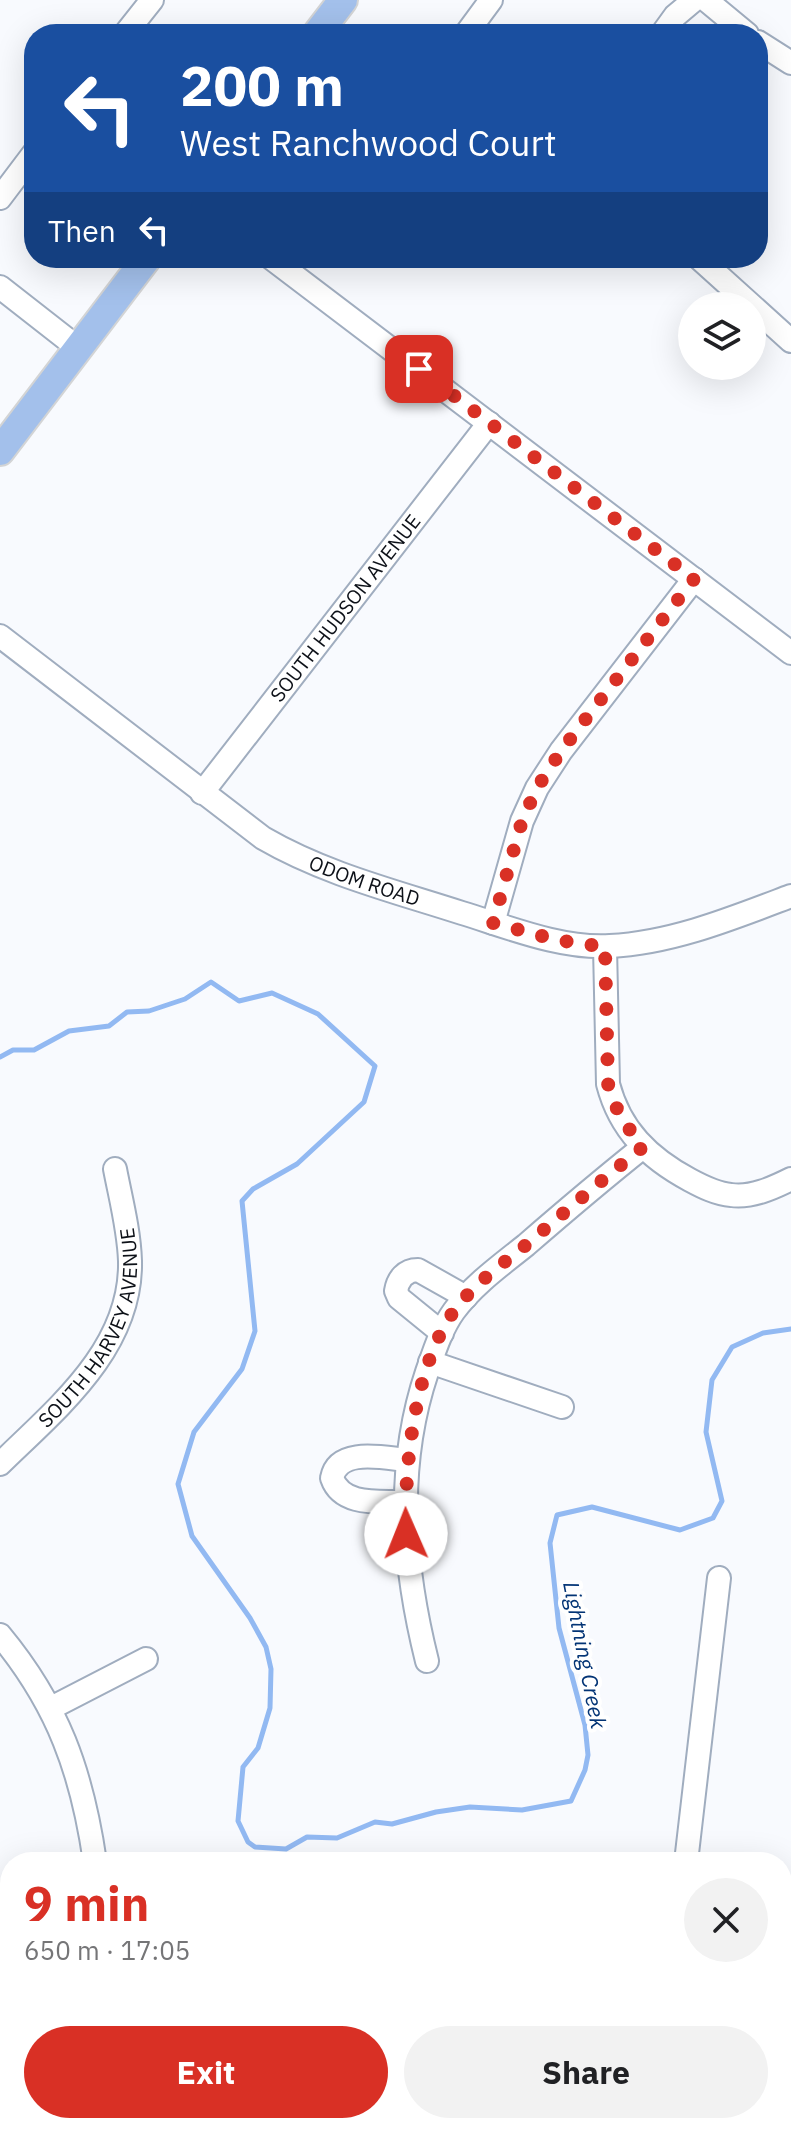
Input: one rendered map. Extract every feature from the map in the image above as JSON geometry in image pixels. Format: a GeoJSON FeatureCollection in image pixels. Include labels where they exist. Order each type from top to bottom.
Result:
{"type":"FeatureCollection","features":[{"type":"Feature","properties":{"kind":"main road"},"geometry":{"type":"LineString","coordinates":[[325,24],[343,0]]}},
{"type":"Feature","properties":{"kind":"main road"},"geometry":{"type":"LineString","coordinates":[[0,451],[139,268]]}},
{"type":"Feature","properties":{"kind":"street"},"geometry":{"type":"LineString","coordinates":[[133,24],[152,0]]}},
{"type":"Feature","properties":{"kind":"street"},"geometry":{"type":"LineString","coordinates":[[473,24],[491,0]]}},
{"type":"Feature","properties":{"kind":"street"},"geometry":{"type":"LineString","coordinates":[[669,24],[694,0]]}},
{"type":"Feature","properties":{"kind":"street"},"geometry":{"type":"LineString","coordinates":[[706,0],[735,24]]}},
{"type":"Feature","properties":{"kind":"street"},"geometry":{"type":"LineString","coordinates":[[768,48],[791,63]]}},
{"type":"Feature","properties":{"kind":"street"},"geometry":{"type":"LineString","coordinates":[[0,198],[24,166]]}},
{"type":"Feature","properties":{"kind":"street"},"geometry":{"type":"LineString","coordinates":[[284,268],[791,653]]}},
{"type":"Feature","properties":{"kind":"street"},"geometry":{"type":"LineString","coordinates":[[710,268],[791,341]]}},
{"type":"Feature","properties":{"kind":"street"},"geometry":{"type":"LineString","coordinates":[[0,287],[78,348]]}},
{"type":"Feature","properties":{"kind":"street","name":"SOUTH HUDSON AVENUE"},"geometry":{"type":"LineString","coordinates":[[202,793],[489,423]]}},
{"type":"Feature","properties":{"kind":"street"},"geometry":{"type":"LineString","coordinates":[[493,923],[522,821],[537,788],[561,751],[694,579]]}},
{"type":"Feature","properties":{"kind":"street","name":"ODOM ROAD"},"geometry":{"type":"LineString","coordinates":[[0,636],[263,838],[296,857],[366,882],[493,923],[557,940],[605,947],[673,936],[735,918],[791,896]]}},
{"type":"Feature","properties":{"kind":"street"},"geometry":{"type":"LineString","coordinates":[[605,947],[608,1084],[620,1117],[643,1147],[673,1172],[703,1187],[732,1196],[762,1191],[791,1179]]}},
{"type":"Feature","properties":{"kind":"street"},"geometry":{"type":"LineString","coordinates":[[427,1661],[411,1596],[405,1502],[407,1460],[420,1392],[442,1333],[453,1312],[466,1297],[643,1147]]}},
{"type":"Feature","properties":{"kind":"street","name":"SOUTH HARVEY AVENUE"},"geometry":{"type":"LineString","coordinates":[[0,1464],[80,1384],[103,1354],[115,1328],[128,1287],[130,1264],[115,1169]]}},
{"type":"Feature","properties":{"kind":"street"},"geometry":{"type":"LineString","coordinates":[[442,1333],[399,1298],[396,1291],[401,1277],[418,1270],[466,1297]]}},
{"type":"Feature","properties":{"kind":"street"},"geometry":{"type":"LineString","coordinates":[[430,1362],[562,1407]]}},
{"type":"Feature","properties":{"kind":"street"},"geometry":{"type":"LineString","coordinates":[[405,1502],[353,1499],[339,1490],[332,1478],[336,1466],[348,1458],[407,1460]]}},
{"type":"Feature","properties":{"kind":"street"},"geometry":{"type":"LineString","coordinates":[[687,1852],[719,1578]]}},
{"type":"Feature","properties":{"kind":"street"},"geometry":{"type":"LineString","coordinates":[[0,1635],[51,1708],[86,1805],[93,1852]]}},
{"type":"Feature","properties":{"kind":"street"},"geometry":{"type":"LineString","coordinates":[[51,1708],[146,1659]]}},
{"type":"Feature","properties":{"kind":"waterway","name":"Lightning Creek"},"geometry":{"type":"LineString","coordinates":[[0,1057],[13,1050],[34,1050],[69,1031],[109,1026],[127,1012],[149,1011],[185,999],[211,982],[239,1001],[272,993],[318,1014],[375,1066],[364,1102],[297,1164],[253,1189],[242,1201],[255,1331],[242,1369],[194,1432],[178,1484],[192,1536],[250,1618],[266,1647],[271,1669],[270,1708],[258,1748],[243,1767],[238,1821],[248,1842],[255,1847],[286,1849],[307,1837],[337,1838],[375,1822],[392,1824],[470,1807],[522,1810],[571,1801],[588,1755],[585,1725],[559,1628],[550,1543],[557,1515],[592,1507],[680,1530],[713,1518],[722,1501],[706,1432],[712,1380],[732,1347],[763,1333],[791,1329]]}},
{"type":"Feature","properties":{"kind":"route"},"geometry":{"type":"LineString","coordinates":[[406,1534],[407,1460],[414,1419],[430,1362],[453,1312],[485,1279],[643,1147],[620,1117],[608,1084],[605,947],[557,940],[493,923],[522,821],[537,788],[561,751],[694,579],[419,369]]}}]}
